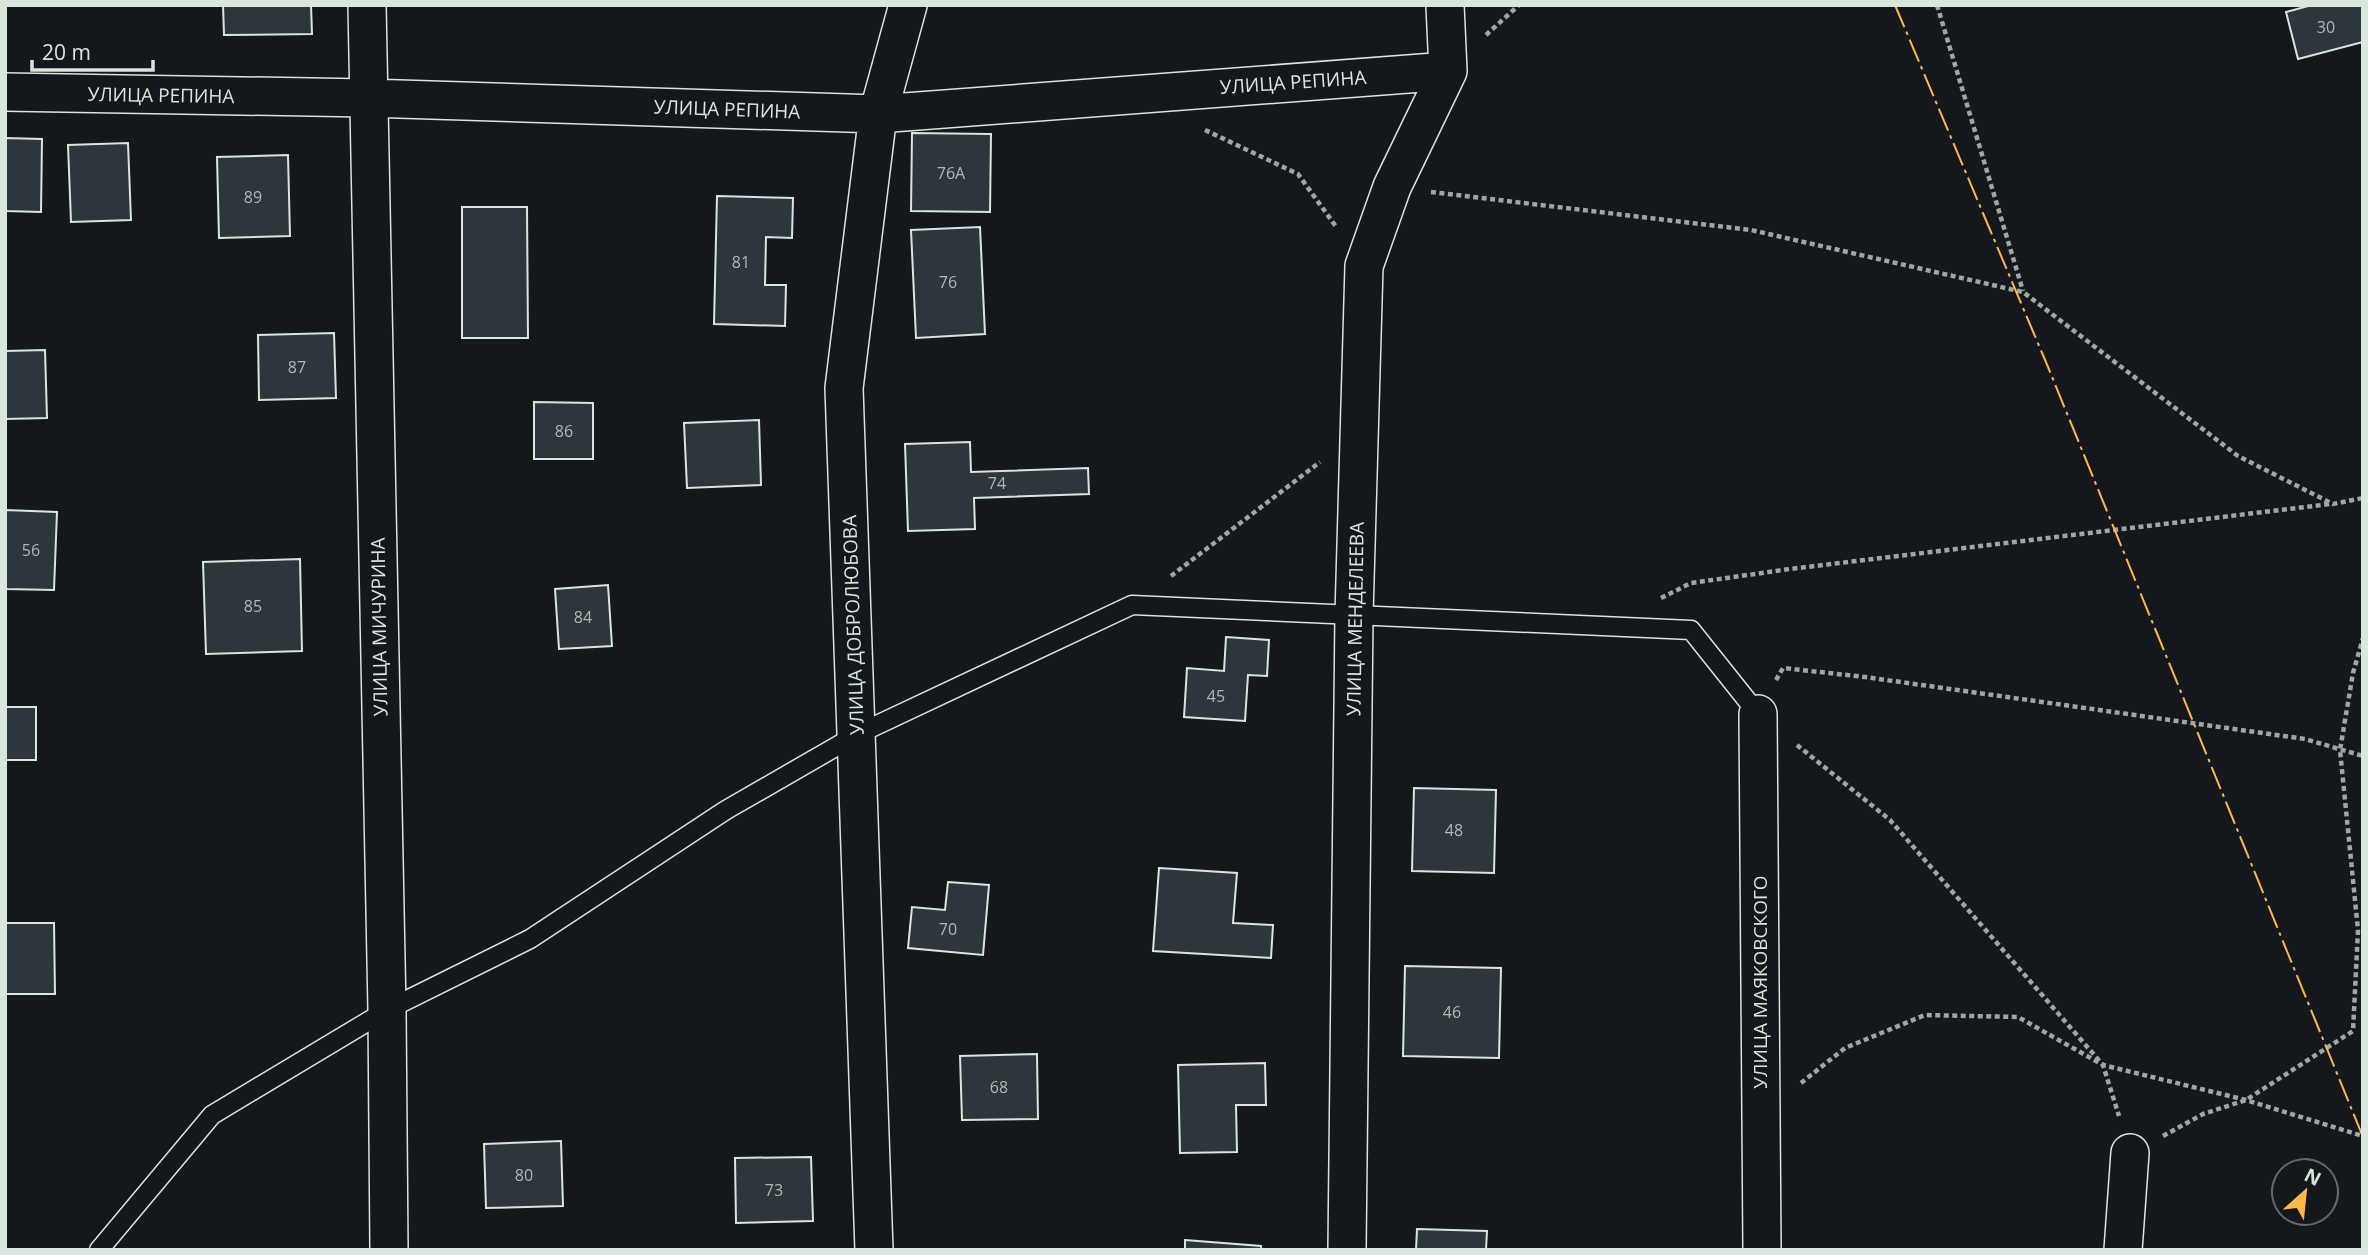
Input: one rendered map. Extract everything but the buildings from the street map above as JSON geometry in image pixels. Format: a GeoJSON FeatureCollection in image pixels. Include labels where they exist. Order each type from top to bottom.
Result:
{"type":"FeatureCollection","features":[{"type":"Feature","properties":{"kind":"street","name":"УЛИЦА МИЧУРИНА"},"geometry":{"type":"LineString","coordinates":[[367,5],[387,1010],[389,1250]]}},
{"type":"Feature","properties":{"kind":"street","name":"УЛИЦА ДОБРОЛЮБОВА"},"geometry":{"type":"LineString","coordinates":[[874,1250],[844,388],[878,114],[908,5]]}},
{"type":"Feature","properties":{"kind":"street","name":"УЛИЦА МЕНДЕЛЕЕВА"},"geometry":{"type":"LineString","coordinates":[[1347,1250],[1354,615],[1364,266],[1392,187],[1448,71],[1445,5]]}},
{"type":"Feature","properties":{"kind":"street","name":"УЛИЦА РЕПИНА"},"geometry":{"type":"LineString","coordinates":[[5,92],[368,98],[878,114],[1448,71]]}},
{"type":"Feature","properties":{"kind":"street","name":"УЛИЦА МАЯКОВСКОГО"},"geometry":{"type":"LineString","coordinates":[[1758,714],[1762,1250]]}},
{"type":"Feature","properties":{"kind":"street"},"geometry":{"type":"LineString","coordinates":[[2123,1250],[2130,1153]]}},
{"type":"Feature","properties":{"kind":"lane"},"geometry":{"type":"LineString","coordinates":[[99,1250],[212,1115],[387,1010],[530,939],[726,810],[858,734],[1132,605],[1691,630],[1758,714]]}},
{"type":"Feature","properties":{"kind":"path"},"geometry":{"type":"LineString","coordinates":[[1937,5],[2023,292]]}},
{"type":"Feature","properties":{"kind":"path"},"geometry":{"type":"LineString","coordinates":[[1201,128],[1297,174],[1364,266]]}},
{"type":"Feature","properties":{"kind":"path"},"geometry":{"type":"LineString","coordinates":[[1392,187],[1751,230],[2023,292],[2238,456],[2333,504]]}},
{"type":"Feature","properties":{"kind":"path"},"geometry":{"type":"LineString","coordinates":[[1132,605],[1359,432]]}},
{"type":"Feature","properties":{"kind":"path"},"geometry":{"type":"LineString","coordinates":[[1608,626],[1691,583],[2333,504],[2363,498]]}},
{"type":"Feature","properties":{"kind":"path"},"geometry":{"type":"LineString","coordinates":[[2363,638],[2353,673],[2340,750],[2358,930],[2353,1031],[2246,1100],[2203,1114],[2130,1153],[2103,1065],[1890,820],[1758,714],[1783,668],[1865,677],[2305,739],[2340,750],[2363,756]]}},
{"type":"Feature","properties":{"kind":"path"},"geometry":{"type":"LineString","coordinates":[[1761,1115],[1845,1048],[1925,1015],[2018,1017],[2103,1065],[2246,1100],[2363,1136]]}},
{"type":"Feature","properties":{"kind":"power"},"geometry":{"type":"LineString","coordinates":[[1895,5],[2048,367],[2363,1137]]}}]}
